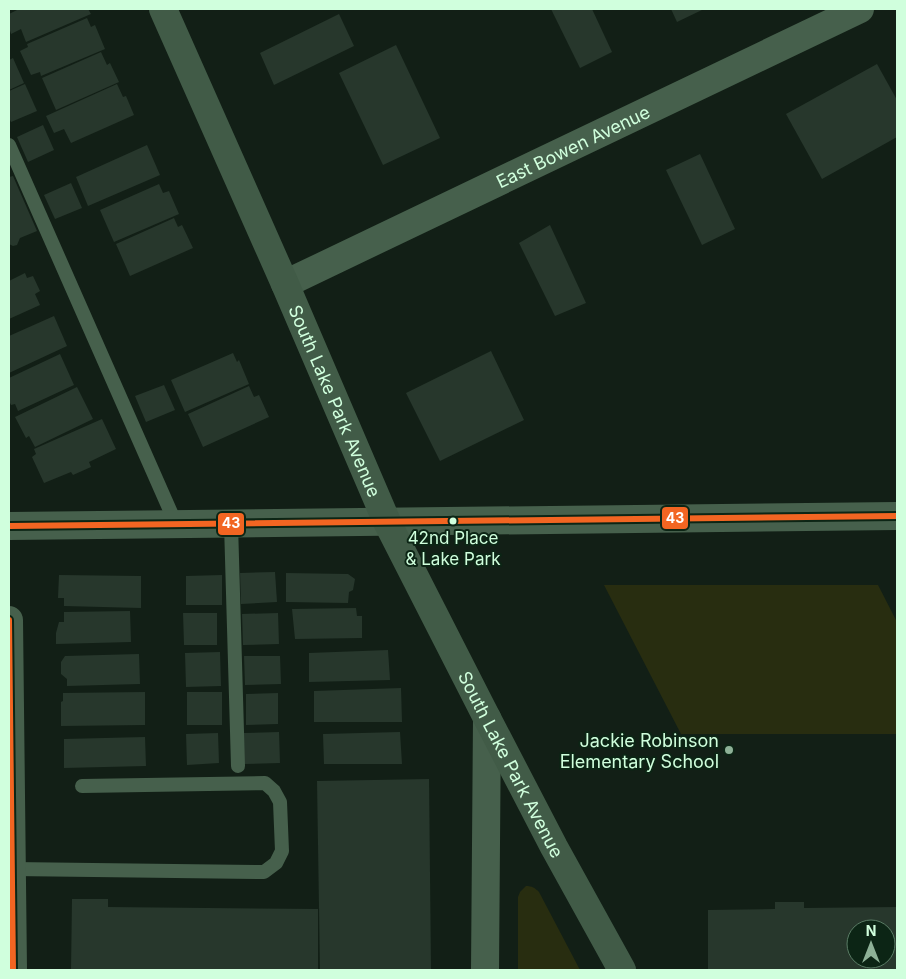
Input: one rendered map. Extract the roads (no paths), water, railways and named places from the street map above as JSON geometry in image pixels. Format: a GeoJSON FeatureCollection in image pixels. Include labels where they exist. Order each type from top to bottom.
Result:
{"type":"FeatureCollection","features":[{"type":"Feature","properties":{"kind":"street","name":"South Lake Park Avenue"},"geometry":{"type":"LineString","coordinates":[[163,9],[285,284],[387,522],[554,846],[622,970]]}},
{"type":"Feature","properties":{"kind":"street","name":"East Bowen Avenue"},"geometry":{"type":"LineString","coordinates":[[285,284],[860,9]]}},
{"type":"Feature","properties":{"kind":"street"},"geometry":{"type":"LineString","coordinates":[[9,526],[897,516]]}},
{"type":"Feature","properties":{"kind":"street"},"geometry":{"type":"LineString","coordinates":[[9,620],[12,869],[10,903],[13,970]]}},
{"type":"Feature","properties":{"kind":"street"},"geometry":{"type":"LineString","coordinates":[[485,970],[487,718]]}},
{"type":"Feature","properties":{"kind":"lane"},"geometry":{"type":"LineString","coordinates":[[9,145],[176,524]]}},
{"type":"Feature","properties":{"kind":"lane"},"geometry":{"type":"LineString","coordinates":[[231,524],[238,766]]}},
{"type":"Feature","properties":{"kind":"lane"},"geometry":{"type":"LineString","coordinates":[[12,869],[264,872],[276,863],[282,851],[280,802],[274,791],[264,783],[82,786]]}},
{"type":"Feature","properties":{"kind":"place","name":"42nd Place & Lake Park"},"geometry":{"type":"Point","coordinates":[453,521]}},
{"type":"Feature","properties":{"kind":"place","name":"Jackie Robinson Elementary School"},"geometry":{"type":"Point","coordinates":[729,750]}}]}
